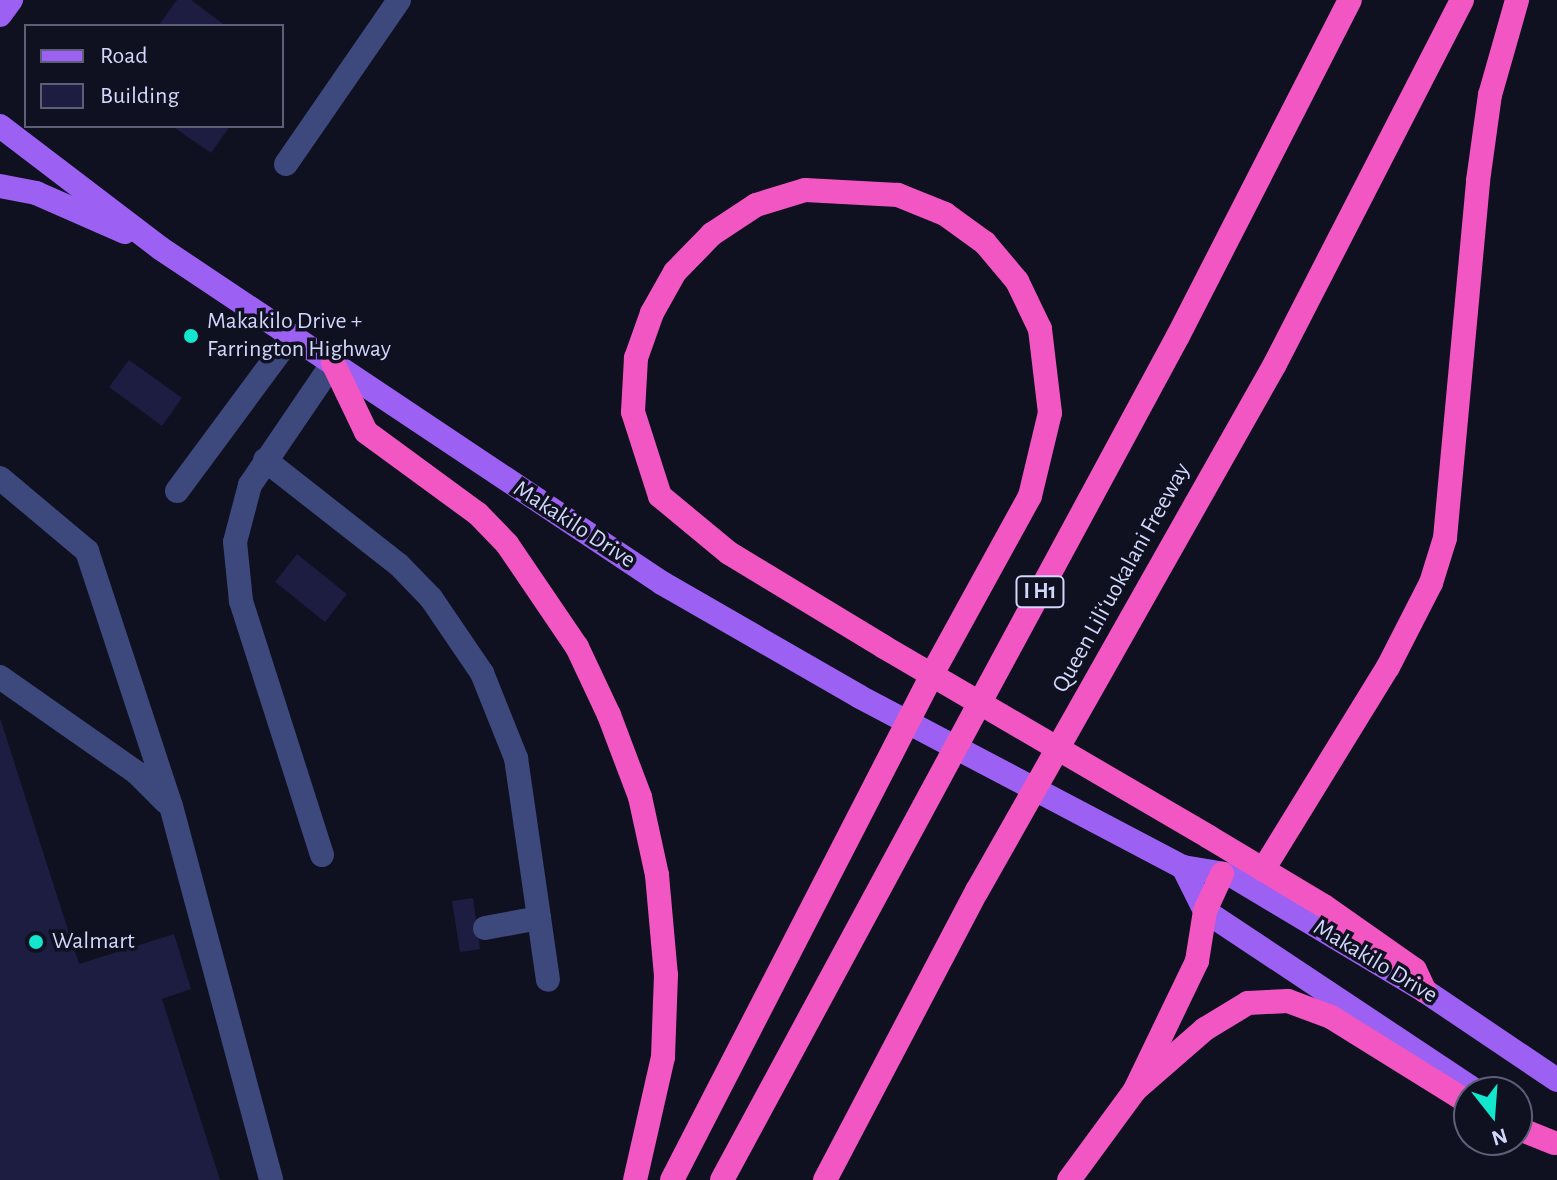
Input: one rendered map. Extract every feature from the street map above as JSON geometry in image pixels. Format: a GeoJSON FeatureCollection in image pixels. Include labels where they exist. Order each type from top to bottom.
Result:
{"type":"FeatureCollection","features":[{"type":"Feature","properties":{"kind":"highway","name":"I H1"},"geometry":{"type":"LineString","coordinates":[[722,1180],[1178,336],[1350,0]]}},
{"type":"Feature","properties":{"kind":"highway","name":"Queen Liliʻuokalani Freeway"},"geometry":{"type":"LineString","coordinates":[[825,1180],[977,891],[1275,364],[1462,0]]}},
{"type":"Feature","properties":{"kind":"highway"},"geometry":{"type":"LineString","coordinates":[[1263,870],[1388,667],[1436,568],[1452,491],[1471,248],[1490,95],[1517,0]]}},
{"type":"Feature","properties":{"kind":"highway"},"geometry":{"type":"LineString","coordinates":[[672,1180],[1030,496],[1048,427],[1050,385],[1040,329],[1017,281],[985,243],[945,214],[898,195],[805,190],[731,219],[675,272],[636,358],[633,412],[651,477],[673,511],[729,553],[884,647],[1209,837],[1263,870],[1415,970],[1425,991]]}},
{"type":"Feature","properties":{"kind":"highway"},"geometry":{"type":"LineString","coordinates":[[333,363],[366,432],[478,514],[542,591],[590,674],[640,797],[657,875],[666,975],[663,1057],[635,1180]]}},
{"type":"Feature","properties":{"kind":"highway"},"geometry":{"type":"LineString","coordinates":[[1069,1180],[1135,1090],[1197,961],[1205,911],[1222,874]]}},
{"type":"Feature","properties":{"kind":"highway"},"geometry":{"type":"LineString","coordinates":[[1135,1090],[1205,1029],[1248,1003],[1288,1001],[1331,1017],[1453,1093]]}},
{"type":"Feature","properties":{"kind":"highway"},"geometry":{"type":"LineString","coordinates":[[1533,1135],[1555,1144]]}},
{"type":"Feature","properties":{"kind":"main road"},"geometry":{"type":"LineString","coordinates":[[0,15],[11,0]]}},
{"type":"Feature","properties":{"kind":"main road","name":"Makakilo Drive"},"geometry":{"type":"LineString","coordinates":[[0,126],[160,248],[662,583],[860,697],[1183,867],[1222,874],[1425,991],[1557,1080]]}},
{"type":"Feature","properties":{"kind":"main road"},"geometry":{"type":"LineString","coordinates":[[0,186],[36,193],[160,248]]}},
{"type":"Feature","properties":{"kind":"main road","name":"Makakilo Drive"},"geometry":{"type":"LineString","coordinates":[[1183,867],[1205,911],[1453,1076]]}},
{"type":"Feature","properties":{"kind":"main road"},"geometry":{"type":"LineString","coordinates":[[1533,1129],[1555,1144]]}},
{"type":"Feature","properties":{"kind":"lane"},"geometry":{"type":"LineString","coordinates":[[286,164],[399,0]]}},
{"type":"Feature","properties":{"kind":"lane"},"geometry":{"type":"LineString","coordinates":[[177,491],[291,337]]}},
{"type":"Feature","properties":{"kind":"lane"},"geometry":{"type":"LineString","coordinates":[[322,855],[237,581],[237,523],[265,460],[333,363]]}},
{"type":"Feature","properties":{"kind":"lane"},"geometry":{"type":"LineString","coordinates":[[265,460],[399,565],[431,598],[482,673],[516,758],[548,980]]}},
{"type":"Feature","properties":{"kind":"lane"},"geometry":{"type":"LineString","coordinates":[[0,478],[87,551],[171,806],[271,1180]]}},
{"type":"Feature","properties":{"kind":"lane"},"geometry":{"type":"LineString","coordinates":[[0,677],[137,773],[171,806]]}},
{"type":"Feature","properties":{"kind":"lane"},"geometry":{"type":"LineString","coordinates":[[485,928],[539,918]]}},
{"type":"Feature","properties":{"kind":"building"},"geometry":{"type":"Polygon","coordinates":[[[177,0],[191,0],[223,24],[159,24],[177,0]]]}},
{"type":"Feature","properties":{"kind":"building"},"geometry":{"type":"Polygon","coordinates":[[[175,128],[229,128],[211,153],[175,128]]]}},
{"type":"Feature","properties":{"kind":"building"},"geometry":{"type":"Polygon","coordinates":[[[129,360],[182,398],[162,426],[109,387],[129,360]]]}},
{"type":"Feature","properties":{"kind":"building"},"geometry":{"type":"Polygon","coordinates":[[[297,554],[347,594],[325,622],[275,582],[297,554]]]}},
{"type":"Feature","properties":{"kind":"building","name":"Walmart"},"geometry":{"type":"Polygon","coordinates":[[[0,718],[79,964],[174,934],[191,989],[162,999],[220,1180],[0,1180],[0,718]]]}},
{"type":"Feature","properties":{"kind":"building"},"geometry":{"type":"Polygon","coordinates":[[[473,898],[480,949],[460,952],[452,901],[473,898]]]}},
{"type":"Feature","properties":{"kind":"place","name":"Makakilo Drive + Farrington Highway"},"geometry":{"type":"Point","coordinates":[191,336]}},
{"type":"Feature","properties":{"kind":"place","name":"Walmart"},"geometry":{"type":"Point","coordinates":[36,942]}}]}
